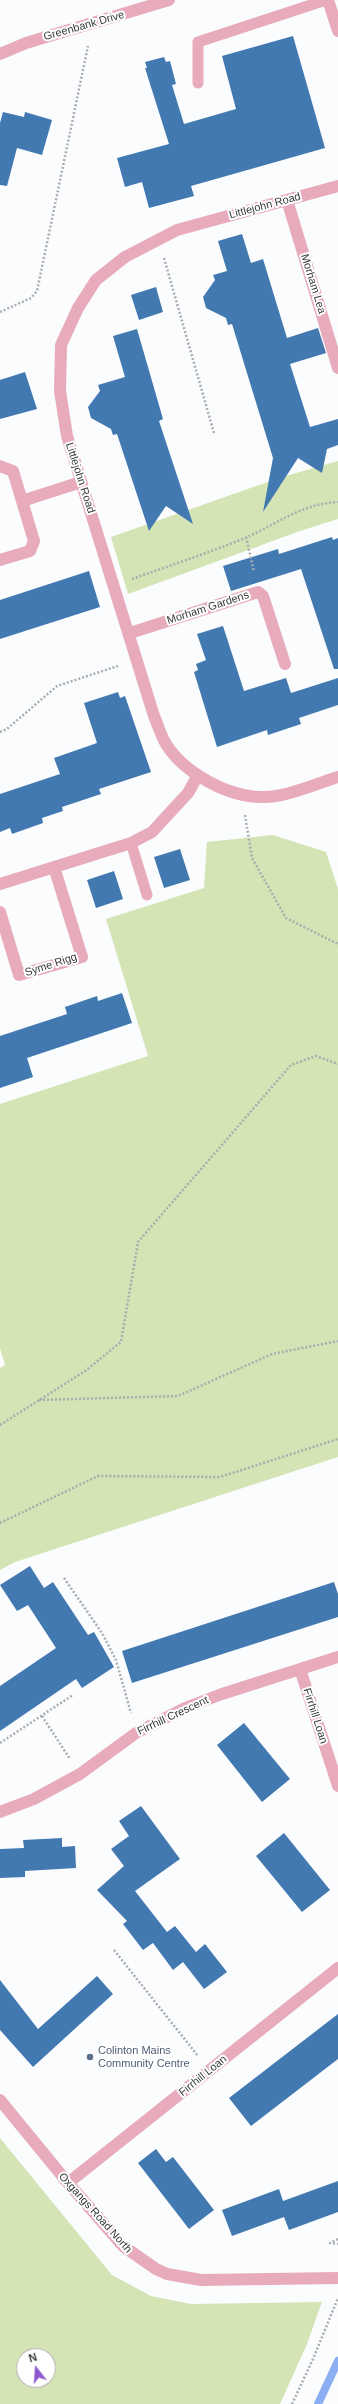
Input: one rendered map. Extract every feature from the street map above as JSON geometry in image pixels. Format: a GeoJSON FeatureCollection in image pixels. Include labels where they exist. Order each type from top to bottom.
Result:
{"type":"FeatureCollection","features":[{"type":"Feature","properties":{"kind":"street","name":"Greenbank Drive"},"geometry":{"type":"LineString","coordinates":[[0,54],[26,43],[93,24],[167,0]]}},
{"type":"Feature","properties":{"kind":"street"},"geometry":{"type":"LineString","coordinates":[[327,0],[338,31]]}},
{"type":"Feature","properties":{"kind":"street","name":"Littlejohn Road"},"geometry":{"type":"LineString","coordinates":[[338,186],[177,230],[158,238],[125,257],[96,280],[78,308],[61,345],[60,390],[67,436],[130,633],[154,716],[166,744],[186,766],[198,775],[242,794],[262,798],[292,791],[338,777]]}},
{"type":"Feature","properties":{"kind":"street","name":"Morham Lea"},"geometry":{"type":"LineString","coordinates":[[287,200],[338,368]]}},
{"type":"Feature","properties":{"kind":"street"},"geometry":{"type":"LineString","coordinates":[[0,466],[13,471],[34,541],[30,551],[0,560]]}},
{"type":"Feature","properties":{"kind":"street"},"geometry":{"type":"LineString","coordinates":[[22,501],[81,482]]}},
{"type":"Feature","properties":{"kind":"street","name":"Morham Gardens"},"geometry":{"type":"LineString","coordinates":[[130,633],[258,592],[263,596],[285,664]]}},
{"type":"Feature","properties":{"kind":"street"},"geometry":{"type":"LineString","coordinates":[[0,884],[131,843],[152,832],[170,815],[188,793],[198,775]]}},
{"type":"Feature","properties":{"kind":"street","name":"Syme Rigg"},"geometry":{"type":"LineString","coordinates":[[0,912],[19,975],[82,957],[54,867]]}},
{"type":"Feature","properties":{"kind":"street","name":"Firrhill Crescent"},"geometry":{"type":"LineString","coordinates":[[0,1812],[34,1799],[80,1774],[136,1732],[200,1703],[338,1657]]}},
{"type":"Feature","properties":{"kind":"street","name":"Firrhill Loan"},"geometry":{"type":"LineString","coordinates":[[300,1669],[338,1786]]}},
{"type":"Feature","properties":{"kind":"street","name":"Firrhill Loan"},"geometry":{"type":"LineString","coordinates":[[68,2183],[338,1968]]}},
{"type":"Feature","properties":{"kind":"street","name":"Oxgangs Road North"},"geometry":{"type":"LineString","coordinates":[[0,2100],[68,2183],[123,2246],[143,2261],[167,2274],[215,2281],[338,2278]]}},
{"type":"Feature","properties":{"kind":"lane"},"geometry":{"type":"LineString","coordinates":[[198,83],[198,42],[327,0]]}},
{"type":"Feature","properties":{"kind":"lane"},"geometry":{"type":"LineString","coordinates":[[131,843],[147,895]]}},
{"type":"Feature","properties":{"kind":"path"},"geometry":{"type":"LineString","coordinates":[[0,312],[31,298],[37,291],[93,24]]}},
{"type":"Feature","properties":{"kind":"path"},"geometry":{"type":"LineString","coordinates":[[158,238],[214,433]]}},
{"type":"Feature","properties":{"kind":"path"},"geometry":{"type":"LineString","coordinates":[[115,586],[246,537],[294,512],[319,502],[338,502]]}},
{"type":"Feature","properties":{"kind":"path"},"geometry":{"type":"LineString","coordinates":[[246,537],[258,592]]}},
{"type":"Feature","properties":{"kind":"path"},"geometry":{"type":"LineString","coordinates":[[0,732],[7,729],[57,686],[138,660]]}},
{"type":"Feature","properties":{"kind":"path"},"geometry":{"type":"LineString","coordinates":[[242,794],[252,858],[286,918],[338,944]]}},
{"type":"Feature","properties":{"kind":"path"},"geometry":{"type":"LineString","coordinates":[[0,1425],[84,1371],[121,1342],[138,1242],[291,1065],[316,1056],[338,1064]]}},
{"type":"Feature","properties":{"kind":"path"},"geometry":{"type":"LineString","coordinates":[[39,1400],[178,1396],[272,1354],[338,1340]]}},
{"type":"Feature","properties":{"kind":"path"},"geometry":{"type":"LineString","coordinates":[[0,1523],[98,1476],[220,1477],[338,1439]]}},
{"type":"Feature","properties":{"kind":"path"},"geometry":{"type":"LineString","coordinates":[[64,1578],[102,1633],[116,1660],[136,1732]]}},
{"type":"Feature","properties":{"kind":"path"},"geometry":{"type":"LineString","coordinates":[[0,1743],[73,1695]]}},
{"type":"Feature","properties":{"kind":"path"},"geometry":{"type":"LineString","coordinates":[[42,1716],[80,1774]]}},
{"type":"Feature","properties":{"kind":"path"},"geometry":{"type":"LineString","coordinates":[[114,1950],[210,2070]]}},
{"type":"Feature","properties":{"kind":"path"},"geometry":{"type":"LineString","coordinates":[[338,2239],[330,2243],[338,2244]]}},
{"type":"Feature","properties":{"kind":"path"},"geometry":{"type":"LineString","coordinates":[[292,2404],[313,2359],[338,2297]]}},
{"type":"Feature","properties":{"kind":"green space"},"geometry":{"type":"Polygon","coordinates":[[[338,461],[338,519],[300,531],[128,594],[111,537],[279,478],[338,461]]]}},
{"type":"Feature","properties":{"kind":"green space"},"geometry":{"type":"Polygon","coordinates":[[[273,835],[326,852],[338,889],[338,1457],[15,1562],[0,1570],[0,1368],[5,1365],[0,1348],[0,1104],[148,1056],[106,919],[204,888],[207,842],[273,835]]]}},
{"type":"Feature","properties":{"kind":"green space"},"geometry":{"type":"Polygon","coordinates":[[[0,2138],[112,2275],[151,2296],[191,2304],[322,2302],[307,2344],[280,2404],[0,2404],[0,2138]]]}},
{"type":"Feature","properties":{"kind":"building"},"geometry":{"type":"Polygon","coordinates":[[[293,36],[325,148],[191,186],[194,196],[149,208],[142,182],[125,187],[117,158],[169,144],[145,68],[147,68],[145,62],[164,57],[166,62],[170,61],[176,84],[172,85],[184,124],[236,109],[222,56],[293,36]]]}},
{"type":"Feature","properties":{"kind":"building"},"geometry":{"type":"Polygon","coordinates":[[[3,112],[24,117],[25,112],[52,120],[42,155],[17,148],[7,186],[0,185],[0,123],[3,112]]]}},
{"type":"Feature","properties":{"kind":"building"},"geometry":{"type":"Polygon","coordinates":[[[242,234],[251,263],[263,259],[287,338],[318,328],[326,353],[290,364],[310,427],[338,419],[338,445],[327,449],[322,473],[298,458],[263,512],[273,458],[232,324],[228,325],[226,318],[206,308],[203,297],[215,280],[213,275],[227,271],[218,241],[242,234]]]}},
{"type":"Feature","properties":{"kind":"building"},"geometry":{"type":"Polygon","coordinates":[[[156,287],[163,312],[139,320],[131,295],[156,287]]]}},
{"type":"Feature","properties":{"kind":"building"},"geometry":{"type":"Polygon","coordinates":[[[137,329],[163,419],[159,421],[193,524],[166,506],[149,531],[117,434],[113,435],[111,429],[91,418],[88,407],[100,391],[98,385],[125,377],[113,336],[137,329]]]}},
{"type":"Feature","properties":{"kind":"building"},"geometry":{"type":"Polygon","coordinates":[[[25,372],[37,409],[0,419],[0,380],[25,372]]]}},
{"type":"Feature","properties":{"kind":"building"},"geometry":{"type":"Polygon","coordinates":[[[332,537],[333,540],[338,538],[338,669],[334,669],[301,569],[231,591],[223,566],[278,549],[279,554],[332,537]]]}},
{"type":"Feature","properties":{"kind":"building"},"geometry":{"type":"Polygon","coordinates":[[[89,571],[100,607],[0,639],[0,600],[89,571]]]}},
{"type":"Feature","properties":{"kind":"building"},"geometry":{"type":"Polygon","coordinates":[[[223,626],[244,691],[286,678],[291,693],[338,678],[338,705],[299,718],[301,724],[268,735],[267,730],[217,747],[194,672],[198,670],[196,664],[206,660],[197,634],[223,626]]]}},
{"type":"Feature","properties":{"kind":"building"},"geometry":{"type":"Polygon","coordinates":[[[118,692],[120,698],[125,696],[151,772],[99,789],[101,794],[62,807],[63,811],[42,818],[43,823],[12,834],[10,828],[0,832],[0,794],[60,774],[54,758],[97,743],[84,703],[118,692]]]}},
{"type":"Feature","properties":{"kind":"building"},"geometry":{"type":"Polygon","coordinates":[[[180,849],[190,880],[164,888],[154,857],[180,849]]]}},
{"type":"Feature","properties":{"kind":"building"},"geometry":{"type":"Polygon","coordinates":[[[114,871],[123,899],[96,908],[87,880],[114,871]]]}},
{"type":"Feature","properties":{"kind":"building"},"geometry":{"type":"Polygon","coordinates":[[[122,993],[132,1023],[27,1058],[33,1077],[0,1088],[0,1036],[67,1014],[65,1007],[97,996],[98,1001],[122,993]]]}},
{"type":"Feature","properties":{"kind":"building"},"geometry":{"type":"Polygon","coordinates":[[[30,1566],[44,1588],[53,1582],[88,1635],[94,1632],[114,1667],[82,1688],[76,1679],[0,1731],[0,1686],[56,1648],[28,1605],[17,1611],[0,1585],[30,1566]]]}},
{"type":"Feature","properties":{"kind":"building"},"geometry":{"type":"Polygon","coordinates":[[[334,1582],[338,1594],[338,1617],[132,1683],[122,1651],[334,1582]]]}},
{"type":"Feature","properties":{"kind":"building"},"geometry":{"type":"Polygon","coordinates":[[[244,1723],[290,1779],[262,1802],[217,1745],[244,1723]]]}},
{"type":"Feature","properties":{"kind":"building"},"geometry":{"type":"Polygon","coordinates":[[[141,1806],[180,1859],[135,1891],[167,1932],[175,1926],[196,1952],[205,1944],[227,1972],[204,1989],[183,1962],[173,1970],[153,1943],[143,1950],[123,1924],[127,1921],[97,1890],[124,1866],[111,1849],[129,1836],[119,1821],[141,1806]]]}},
{"type":"Feature","properties":{"kind":"building"},"geometry":{"type":"Polygon","coordinates":[[[284,1833],[330,1890],[302,1912],[256,1856],[284,1833]]]}},
{"type":"Feature","properties":{"kind":"building"},"geometry":{"type":"Polygon","coordinates":[[[62,1838],[62,1847],[75,1846],[76,1868],[25,1871],[25,1877],[0,1878],[0,1849],[24,1848],[23,1840],[62,1838]]]}},
{"type":"Feature","properties":{"kind":"building"},"geometry":{"type":"Polygon","coordinates":[[[97,1976],[113,1994],[33,2067],[0,2030],[0,1980],[38,2029],[97,1976]]]}},
{"type":"Feature","properties":{"kind":"building"},"geometry":{"type":"Polygon","coordinates":[[[338,2014],[338,2059],[251,2126],[229,2098],[338,2014]]]}},
{"type":"Feature","properties":{"kind":"building"},"geometry":{"type":"Polygon","coordinates":[[[156,2149],[166,2162],[173,2157],[214,2210],[189,2229],[138,2163],[156,2149]]]}},
{"type":"Feature","properties":{"kind":"building"},"geometry":{"type":"Polygon","coordinates":[[[338,2181],[338,2212],[289,2230],[284,2217],[232,2236],[222,2210],[279,2189],[283,2201],[338,2181]]]}},
{"type":"Feature","properties":{"kind":"waterway"},"geometry":{"type":"LineString","coordinates":[[318,2404],[338,2361]]}},
{"type":"Feature","properties":{"kind":"place","name":"Colinton Mains Community Centre"},"geometry":{"type":"Point","coordinates":[90,2057]}}]}
